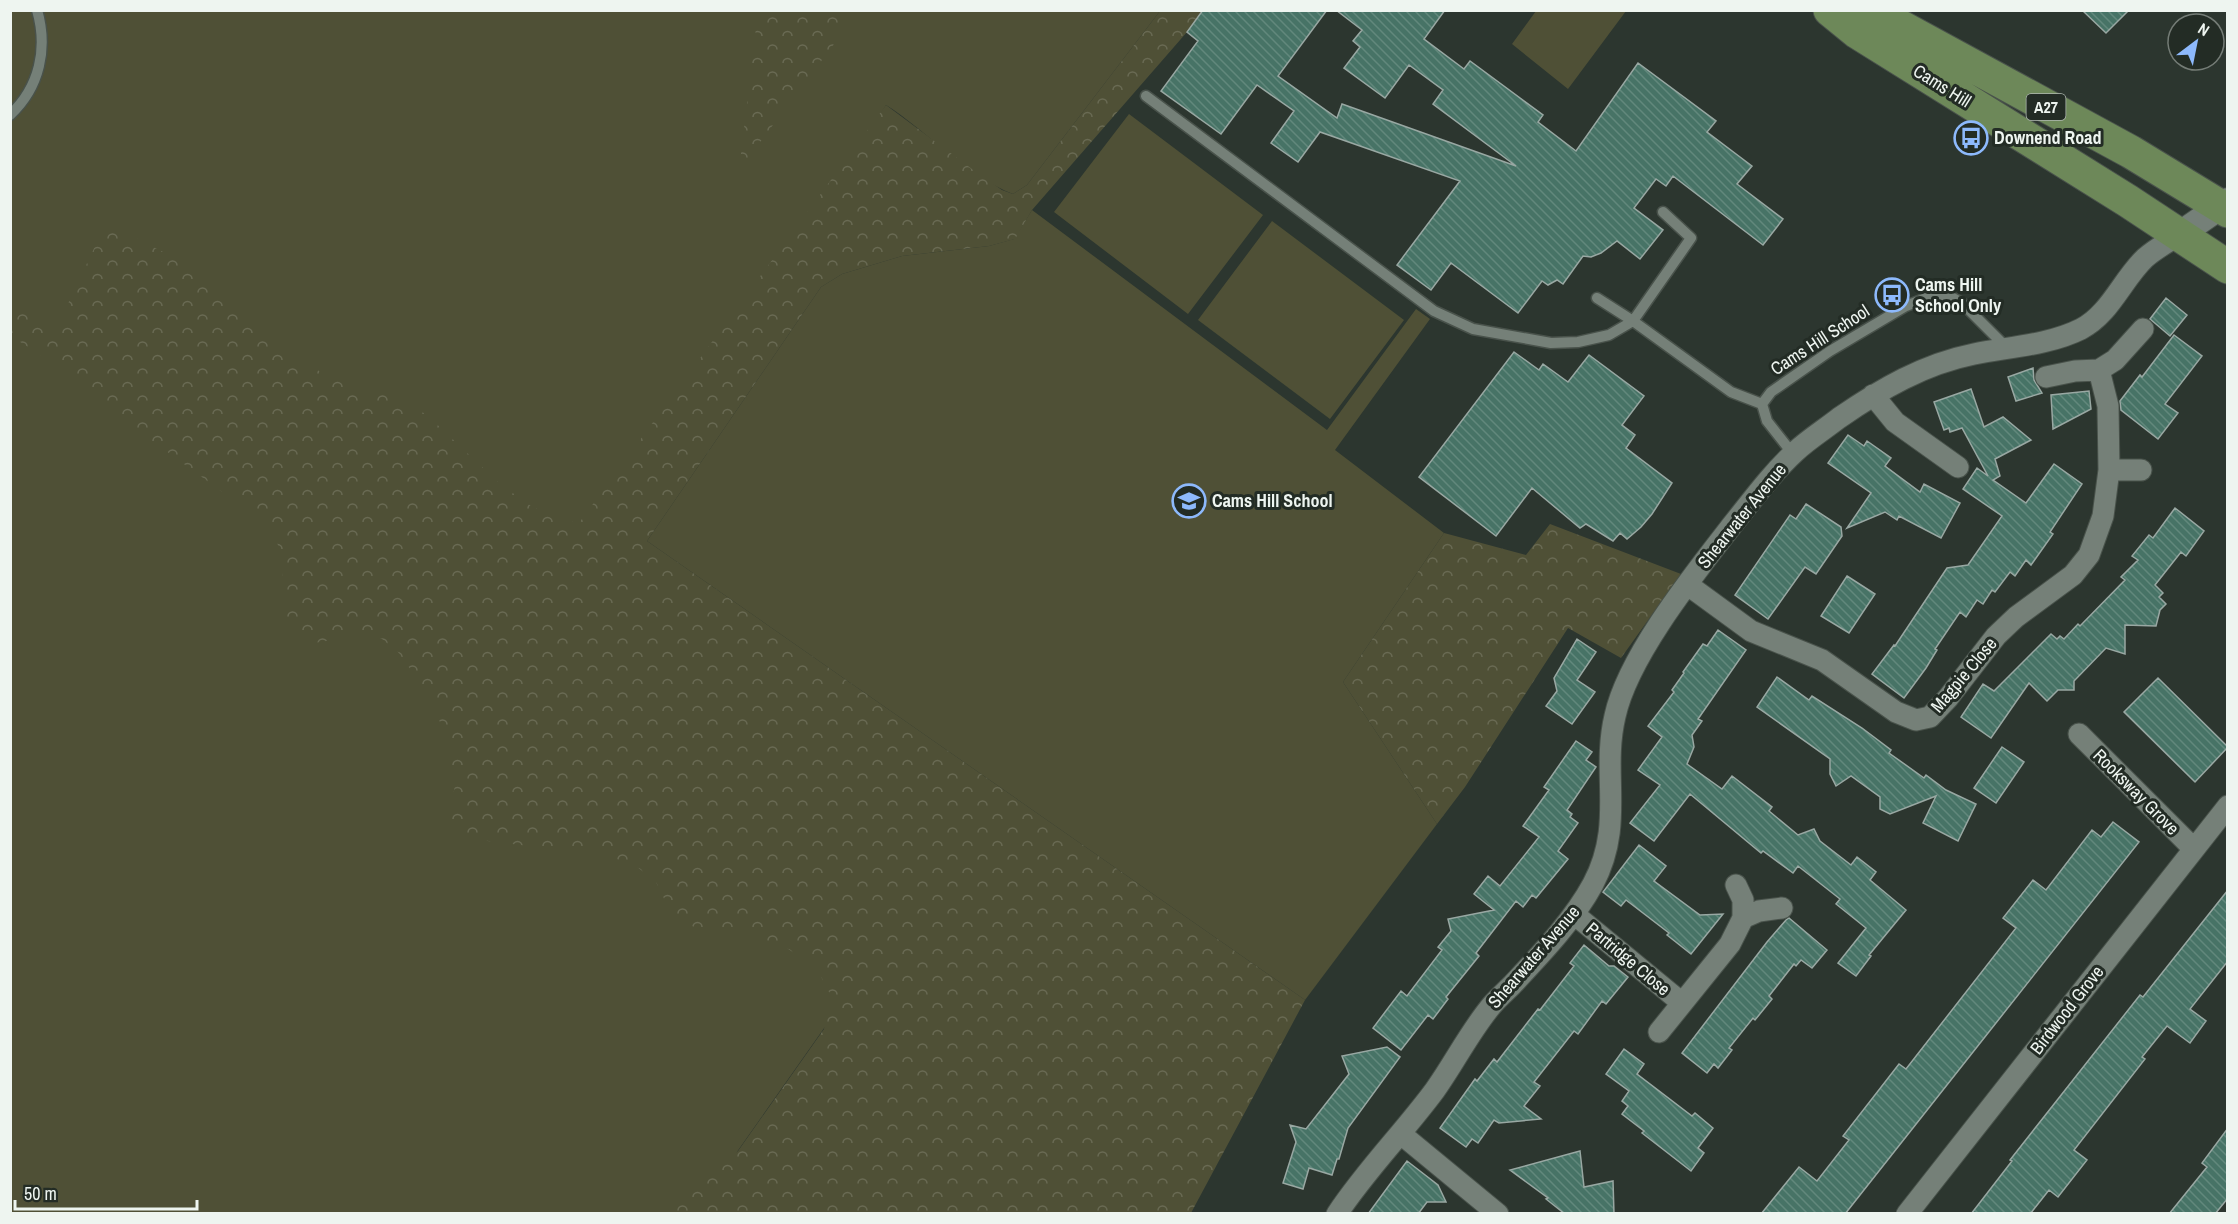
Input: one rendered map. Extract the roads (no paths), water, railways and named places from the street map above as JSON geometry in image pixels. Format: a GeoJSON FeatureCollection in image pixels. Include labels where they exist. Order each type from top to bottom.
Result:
{"type":"FeatureCollection","features":[{"type":"Feature","properties":{"kind":"main road","name":"Cams Hill"},"geometry":{"type":"LineString","coordinates":[[1830,10],[1857,32],[2179,234]]}},
{"type":"Feature","properties":{"kind":"main road","name":"Cams Hill"},"geometry":{"type":"LineString","coordinates":[[1870,10],[2131,152],[2225,206]]}},
{"type":"Feature","properties":{"kind":"main road","name":"A27"},"geometry":{"type":"LineString","coordinates":[[2179,234],[2228,267]]}},
{"type":"Feature","properties":{"kind":"street"},"geometry":{"type":"LineString","coordinates":[[2179,234],[2225,206]]}},
{"type":"Feature","properties":{"kind":"street","name":"Shearwater Avenue"},"geometry":{"type":"LineString","coordinates":[[1337,1214],[1347,1198],[1401,1134],[1437,1086],[1462,1046],[1494,1003],[1574,914],[1594,882],[1606,852],[1612,824],[1611,744],[1615,714],[1627,682],[1649,642],[1688,585],[1764,485],[1793,454],[1822,430],[1893,383],[1927,368],[1971,355],[2054,339],[2083,328],[2107,308],[2145,258],[2179,234]]}},
{"type":"Feature","properties":{"kind":"street"},"geometry":{"type":"LineString","coordinates":[[2046,377],[2075,371],[2099,370],[2115,360],[2143,328]]}},
{"type":"Feature","properties":{"kind":"street","name":"Magpie Close"},"geometry":{"type":"LineString","coordinates":[[1688,585],[1751,631],[1822,660],[1896,712],[1916,720],[1930,717],[1948,698],[1995,636],[2016,616],[2073,575],[2089,555],[2103,516],[2109,470],[2108,406],[2099,370]]}},
{"type":"Feature","properties":{"kind":"street"},"geometry":{"type":"LineString","coordinates":[[1874,395],[1895,422],[1958,467]]}},
{"type":"Feature","properties":{"kind":"street"},"geometry":{"type":"LineString","coordinates":[[2109,470],[2140,470]]}},
{"type":"Feature","properties":{"kind":"street","name":"Rooksway Grove"},"geometry":{"type":"LineString","coordinates":[[2079,734],[2194,849]]}},
{"type":"Feature","properties":{"kind":"street","name":"Birdwood Grove"},"geometry":{"type":"LineString","coordinates":[[1907,1214],[2228,806]]}},
{"type":"Feature","properties":{"kind":"street"},"geometry":{"type":"LineString","coordinates":[[1736,885],[1743,900],[1743,918],[1759,911],[1782,908]]}},
{"type":"Feature","properties":{"kind":"street","name":"Partridge Close"},"geometry":{"type":"LineString","coordinates":[[1574,914],[1682,1003]]}},
{"type":"Feature","properties":{"kind":"street","name":"Partridge Close"},"geometry":{"type":"LineString","coordinates":[[1659,1032],[1730,944],[1743,918]]}},
{"type":"Feature","properties":{"kind":"street"},"geometry":{"type":"LineString","coordinates":[[1401,1134],[1498,1214]]}},
{"type":"Feature","properties":{"kind":"lane"},"geometry":{"type":"LineString","coordinates":[[10,115],[25,99],[32,87],[41,61],[42,33],[37,10]]}},
{"type":"Feature","properties":{"kind":"lane"},"geometry":{"type":"LineString","coordinates":[[1146,96],[1434,311],[1473,329],[1551,343],[1578,342],[1609,335],[1633,321],[1691,238],[1663,212]]}},
{"type":"Feature","properties":{"kind":"lane","name":"Cams Hill School"},"geometry":{"type":"LineString","coordinates":[[1762,404],[1771,392],[1830,351],[1906,306],[1934,295],[1949,296],[1962,303],[2007,348]]}},
{"type":"Feature","properties":{"kind":"lane"},"geometry":{"type":"LineString","coordinates":[[1597,298],[1633,321],[1731,392],[1762,404],[1767,421],[1793,454]]}},
{"type":"Feature","properties":{"kind":"place","name":"Downend Road"},"geometry":{"type":"Point","coordinates":[1971,138]}},
{"type":"Feature","properties":{"kind":"place","name":"Cams Hill School Only"},"geometry":{"type":"Point","coordinates":[1892,295]}},
{"type":"Feature","properties":{"kind":"place","name":"Cams Hill School"},"geometry":{"type":"Point","coordinates":[1189,501]}}]}
